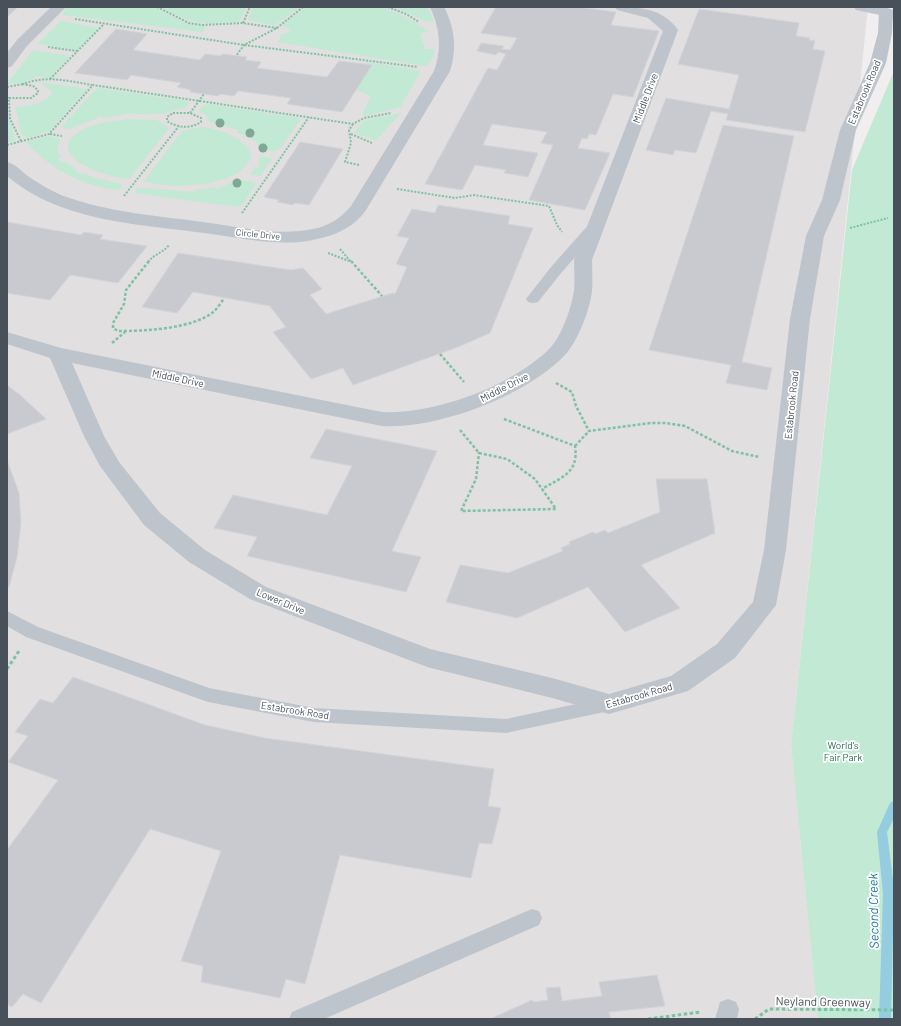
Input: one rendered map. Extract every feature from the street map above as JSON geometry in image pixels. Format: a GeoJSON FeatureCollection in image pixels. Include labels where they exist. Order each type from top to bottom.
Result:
{"type":"FeatureCollection","features":[{"type":"Feature","properties":{"kind":"main road"},"geometry":{"type":"LineString","coordinates":[[860,7],[889,11]]}},
{"type":"Feature","properties":{"kind":"street","name":"Circle Drive"},"geometry":{"type":"LineString","coordinates":[[7,167],[32,188],[54,198],[109,213],[159,222],[281,237],[306,235],[326,231],[339,226],[348,220],[364,199],[442,70],[448,54],[448,41],[437,7]]}},
{"type":"Feature","properties":{"kind":"street","name":"Middle Drive"},"geometry":{"type":"LineString","coordinates":[[7,338],[58,354],[382,420],[423,417],[482,400],[530,374],[559,350],[573,326],[583,291],[583,260],[671,30],[653,15],[622,7]]}},
{"type":"Feature","properties":{"kind":"street"},"geometry":{"type":"LineString","coordinates":[[7,63],[22,43],[57,10]]}},
{"type":"Feature","properties":{"kind":"street","name":"Estabrook Road"},"geometry":{"type":"LineString","coordinates":[[609,704],[679,684],[726,651],[764,605],[775,550],[800,319],[816,236],[831,200],[848,130],[878,63],[889,11]]}},
{"type":"Feature","properties":{"kind":"street","name":"Lower Drive"},"geometry":{"type":"LineString","coordinates":[[58,354],[94,436],[111,466],[152,520],[197,556],[258,593],[426,658],[552,688],[609,704]]}},
{"type":"Feature","properties":{"kind":"lane"},"geometry":{"type":"LineString","coordinates":[[533,299],[598,222]]}},
{"type":"Feature","properties":{"kind":"lane","name":"Estabrook Road"},"geometry":{"type":"LineString","coordinates":[[7,618],[32,632],[208,695],[314,715],[506,726],[609,704]]}},
{"type":"Feature","properties":{"kind":"lane"},"geometry":{"type":"LineString","coordinates":[[300,1019],[532,918]]}},
{"type":"Feature","properties":{"kind":"path"},"geometry":{"type":"LineString","coordinates":[[158,7],[163,11],[189,23],[202,25],[243,23],[277,28]]}},
{"type":"Feature","properties":{"kind":"path"},"geometry":{"type":"LineString","coordinates":[[243,23],[250,7]]}},
{"type":"Feature","properties":{"kind":"path"},"geometry":{"type":"LineString","coordinates":[[236,56],[244,45],[277,28],[303,7]]}},
{"type":"Feature","properties":{"kind":"path"},"geometry":{"type":"LineString","coordinates":[[388,7],[406,14],[431,30],[445,29]]}},
{"type":"Feature","properties":{"kind":"path"},"geometry":{"type":"LineString","coordinates":[[57,10],[60,17],[244,45],[420,68]]}},
{"type":"Feature","properties":{"kind":"path"},"geometry":{"type":"LineString","coordinates":[[50,79],[104,24]]}},
{"type":"Feature","properties":{"kind":"path"},"geometry":{"type":"LineString","coordinates":[[7,87],[23,84],[30,80],[40,78],[50,79],[353,124]]}},
{"type":"Feature","properties":{"kind":"path"},"geometry":{"type":"LineString","coordinates":[[21,141],[10,119],[8,97],[31,98],[38,94],[38,90],[33,86],[23,84]]}},
{"type":"Feature","properties":{"kind":"path"},"geometry":{"type":"LineString","coordinates":[[49,134],[93,85]]}},
{"type":"Feature","properties":{"kind":"path"},"geometry":{"type":"LineString","coordinates":[[190,113],[204,94]]}},
{"type":"Feature","properties":{"kind":"path"},"geometry":{"type":"LineString","coordinates":[[362,166],[345,162],[351,148],[352,138],[349,130],[353,124],[364,118],[395,112]]}},
{"type":"Feature","properties":{"kind":"path"},"geometry":{"type":"LineString","coordinates":[[173,113],[190,113],[201,118],[200,123],[194,126],[179,126],[168,122],[166,118],[173,113]]}},
{"type":"Feature","properties":{"kind":"path"},"geometry":{"type":"LineString","coordinates":[[240,216],[309,117]]}},
{"type":"Feature","properties":{"kind":"path"},"geometry":{"type":"LineString","coordinates":[[123,197],[179,126]]}},
{"type":"Feature","properties":{"kind":"path"},"geometry":{"type":"LineString","coordinates":[[7,145],[49,134],[62,136]]}},
{"type":"Feature","properties":{"kind":"path"},"geometry":{"type":"LineString","coordinates":[[350,134],[376,145]]}},
{"type":"Feature","properties":{"kind":"path"},"geometry":{"type":"LineString","coordinates":[[397,189],[455,198],[474,196],[549,206],[557,225]]}},
{"type":"Feature","properties":{"kind":"path"},"geometry":{"type":"LineString","coordinates":[[850,228],[888,218]]}},
{"type":"Feature","properties":{"kind":"path"},"geometry":{"type":"LineString","coordinates":[[165,250],[153,255],[126,290],[124,304],[112,323],[113,328],[118,331],[125,331],[180,325],[211,314],[217,309],[224,298]]}},
{"type":"Feature","properties":{"kind":"path"},"geometry":{"type":"LineString","coordinates":[[340,250],[382,296]]}},
{"type":"Feature","properties":{"kind":"path"},"geometry":{"type":"LineString","coordinates":[[440,354],[464,382]]}},
{"type":"Feature","properties":{"kind":"path"},"geometry":{"type":"LineString","coordinates":[[552,380],[572,392],[576,406],[589,431]]}},
{"type":"Feature","properties":{"kind":"path"},"geometry":{"type":"LineString","coordinates":[[504,419],[575,446]]}},
{"type":"Feature","properties":{"kind":"path"},"geometry":{"type":"LineString","coordinates":[[575,446],[589,431],[651,423],[666,423],[685,426],[732,451],[785,462]]}},
{"type":"Feature","properties":{"kind":"path"},"geometry":{"type":"LineString","coordinates":[[458,428],[479,453],[507,459],[535,479],[556,509],[461,512],[476,479],[479,453]]}},
{"type":"Feature","properties":{"kind":"path"},"geometry":{"type":"LineString","coordinates":[[542,489],[574,469],[578,456],[575,446]]}},
{"type":"Feature","properties":{"kind":"path","name":"Neyland Greenway"},"geometry":{"type":"LineString","coordinates":[[755,1019],[769,1009],[894,1010]]}},
{"type":"Feature","properties":{"kind":"path"},"geometry":{"type":"LineString","coordinates":[[648,1019],[727,1014]]}},
{"type":"Feature","properties":{"kind":"shaded area"},"geometry":{"type":"Polygon","coordinates":[[[7,7],[868,7],[791,745],[818,1019],[7,1019],[7,7]]]}},
{"type":"Feature","properties":{"kind":"green space"},"geometry":{"type":"Polygon","coordinates":[[[66,7],[153,7],[183,22],[205,26],[203,32],[63,15],[66,7]]]}},
{"type":"Feature","properties":{"kind":"green space"},"geometry":{"type":"Polygon","coordinates":[[[161,7],[246,7],[240,21],[228,23],[208,23],[181,17],[161,7]]]}},
{"type":"Feature","properties":{"kind":"green space"},"geometry":{"type":"Polygon","coordinates":[[[253,7],[299,7],[277,24],[273,25],[248,20],[253,7]]]}},
{"type":"Feature","properties":{"kind":"green space"},"geometry":{"type":"Polygon","coordinates":[[[306,7],[383,7],[415,22],[429,32],[420,33],[425,49],[435,49],[434,54],[426,66],[277,42],[281,38],[280,35],[291,31],[283,25],[306,7]]]}},
{"type":"Feature","properties":{"kind":"green space"},"geometry":{"type":"Polygon","coordinates":[[[395,7],[427,7],[434,21],[427,22],[395,7]]]}},
{"type":"Feature","properties":{"kind":"green space"},"geometry":{"type":"Polygon","coordinates":[[[61,21],[99,28],[77,50],[38,44],[61,21]]]}},
{"type":"Feature","properties":{"kind":"green space"},"geometry":{"type":"Polygon","coordinates":[[[33,50],[70,56],[49,78],[38,76],[22,83],[7,84],[33,50]]]}},
{"type":"Feature","properties":{"kind":"green space"},"geometry":{"type":"Polygon","coordinates":[[[368,62],[421,71],[400,107],[366,116],[362,115],[371,96],[344,85],[353,73],[368,62]]]}},
{"type":"Feature","properties":{"kind":"green space","name":"World's Fair Park"},"geometry":{"type":"Polygon","coordinates":[[[894,71],[894,1019],[818,1019],[791,745],[852,170],[894,71]]]}},
{"type":"Feature","properties":{"kind":"green space"},"geometry":{"type":"Polygon","coordinates":[[[40,82],[87,89],[49,131],[28,138],[22,135],[15,107],[36,104],[45,100],[53,92],[40,82]]]}},
{"type":"Feature","properties":{"kind":"green space"},"geometry":{"type":"Polygon","coordinates":[[[97,88],[186,101],[189,103],[185,108],[162,114],[133,113],[103,118],[102,116],[71,129],[61,127],[97,88]]]}},
{"type":"Feature","properties":{"kind":"green space"},"geometry":{"type":"Polygon","coordinates":[[[207,104],[298,118],[300,120],[280,149],[270,151],[261,148],[256,143],[258,142],[237,132],[239,130],[209,122],[207,116],[199,111],[202,106],[207,104]]]}},
{"type":"Feature","properties":{"kind":"green space"},"geometry":{"type":"Polygon","coordinates":[[[7,109],[15,141],[7,143],[7,109]]]}},
{"type":"Feature","properties":{"kind":"green space"},"geometry":{"type":"Polygon","coordinates":[[[401,113],[376,140],[354,133],[365,120],[401,113]]]}},
{"type":"Feature","properties":{"kind":"green space"},"geometry":{"type":"Polygon","coordinates":[[[129,119],[157,120],[169,128],[130,178],[125,179],[90,169],[74,158],[69,151],[68,144],[73,137],[84,129],[100,123],[129,119]]]}},
{"type":"Feature","properties":{"kind":"green space"},"geometry":{"type":"Polygon","coordinates":[[[201,127],[215,129],[231,135],[244,144],[249,150],[251,156],[245,167],[234,175],[204,184],[170,185],[144,181],[182,131],[201,127]]]}},
{"type":"Feature","properties":{"kind":"green space"},"geometry":{"type":"Polygon","coordinates":[[[48,136],[60,139],[57,150],[61,157],[58,159],[61,162],[64,161],[77,170],[75,172],[121,184],[122,187],[118,190],[105,188],[92,185],[68,175],[45,160],[26,142],[48,136]]]}},
{"type":"Feature","properties":{"kind":"green space"},"geometry":{"type":"Polygon","coordinates":[[[263,156],[272,159],[260,176],[250,174],[261,164],[258,164],[260,157],[263,156]]]}},
{"type":"Feature","properties":{"kind":"green space"},"geometry":{"type":"Polygon","coordinates":[[[238,180],[254,182],[256,184],[242,205],[238,207],[134,193],[136,189],[141,188],[195,192],[195,190],[216,187],[217,189],[238,180]]]}},
{"type":"Feature","properties":{"kind":"building"},"geometry":{"type":"Polygon","coordinates":[[[7,7],[18,7],[7,17],[7,7]]]}},
{"type":"Feature","properties":{"kind":"building"},"geometry":{"type":"Polygon","coordinates":[[[496,7],[578,7],[616,12],[611,25],[659,31],[633,97],[613,94],[596,135],[589,134],[587,139],[582,138],[578,148],[610,153],[585,210],[529,200],[553,145],[541,143],[547,132],[492,124],[483,145],[538,153],[528,177],[504,173],[506,170],[475,165],[462,190],[425,184],[488,68],[497,70],[506,54],[498,52],[496,55],[477,51],[481,43],[504,46],[502,49],[510,50],[517,38],[481,33],[496,7]]]}},
{"type":"Feature","properties":{"kind":"building"},"geometry":{"type":"Polygon","coordinates":[[[699,9],[799,23],[796,36],[810,38],[809,40],[815,41],[813,49],[825,51],[805,132],[726,120],[728,114],[711,111],[696,153],[675,150],[673,155],[646,150],[666,98],[729,109],[739,75],[678,64],[699,9]]]}},
{"type":"Feature","properties":{"kind":"building"},"geometry":{"type":"Polygon","coordinates":[[[116,29],[147,34],[133,50],[200,60],[205,54],[220,56],[222,54],[247,57],[245,60],[261,62],[257,68],[327,77],[339,61],[372,65],[342,112],[287,104],[291,98],[238,91],[234,96],[220,94],[218,96],[190,92],[191,90],[177,87],[181,83],[131,75],[127,80],[75,73],[116,29]]]}},
{"type":"Feature","properties":{"kind":"building"},"geometry":{"type":"Polygon","coordinates":[[[723,125],[794,136],[742,362],[772,368],[767,390],[726,383],[731,365],[649,350],[723,125]]]}},
{"type":"Feature","properties":{"kind":"building"},"geometry":{"type":"Polygon","coordinates":[[[300,142],[343,149],[309,205],[295,203],[293,205],[277,202],[279,200],[264,197],[300,142]]]}},
{"type":"Feature","properties":{"kind":"building"},"geometry":{"type":"Polygon","coordinates":[[[438,205],[510,216],[508,224],[533,228],[490,333],[458,347],[353,385],[343,368],[311,379],[273,332],[286,327],[270,306],[193,292],[177,313],[142,307],[178,253],[291,270],[303,268],[322,289],[310,295],[326,314],[393,293],[395,294],[407,267],[396,264],[409,238],[397,236],[412,209],[435,213],[438,205]]]}},
{"type":"Feature","properties":{"kind":"building"},"geometry":{"type":"Polygon","coordinates":[[[7,222],[81,235],[84,232],[103,235],[100,239],[147,246],[118,283],[70,275],[50,300],[7,293],[7,222]]]}},
{"type":"Feature","properties":{"kind":"building"},"geometry":{"type":"Polygon","coordinates":[[[7,385],[20,395],[46,419],[7,434],[7,385]]]}},
{"type":"Feature","properties":{"kind":"building"},"geometry":{"type":"Polygon","coordinates":[[[326,429],[437,451],[392,551],[421,557],[406,592],[247,556],[257,537],[214,528],[233,495],[327,515],[352,466],[310,458],[326,429]]]}},
{"type":"Feature","properties":{"kind":"building"},"geometry":{"type":"Polygon","coordinates":[[[7,460],[19,493],[21,523],[17,557],[9,587],[7,588],[7,460]]]}},
{"type":"Feature","properties":{"kind":"building"},"geometry":{"type":"Polygon","coordinates":[[[656,479],[707,479],[715,533],[641,565],[680,608],[625,632],[588,587],[517,618],[446,602],[460,565],[508,573],[563,551],[561,548],[570,544],[569,542],[593,532],[595,534],[605,530],[608,533],[660,512],[656,479]]]}},
{"type":"Feature","properties":{"kind":"building"},"geometry":{"type":"Polygon","coordinates":[[[73,677],[205,725],[265,738],[494,769],[488,806],[501,808],[492,844],[479,843],[471,878],[340,855],[305,984],[286,979],[280,998],[201,982],[203,966],[181,961],[221,851],[150,829],[41,1003],[23,994],[12,1007],[7,1004],[7,850],[58,780],[8,762],[28,736],[15,732],[40,699],[53,703],[73,677]]]}},
{"type":"Feature","properties":{"kind":"building"},"geometry":{"type":"Polygon","coordinates":[[[657,975],[665,1006],[609,1012],[611,1019],[490,1019],[532,1000],[534,1002],[548,1000],[546,988],[560,987],[562,1001],[602,996],[599,982],[657,975]]]}},
{"type":"Feature","properties":{"kind":"waterway","name":"Second Creek"},"geometry":{"type":"LineString","coordinates":[[885,1019],[889,894],[882,832],[894,806]]}}]}
